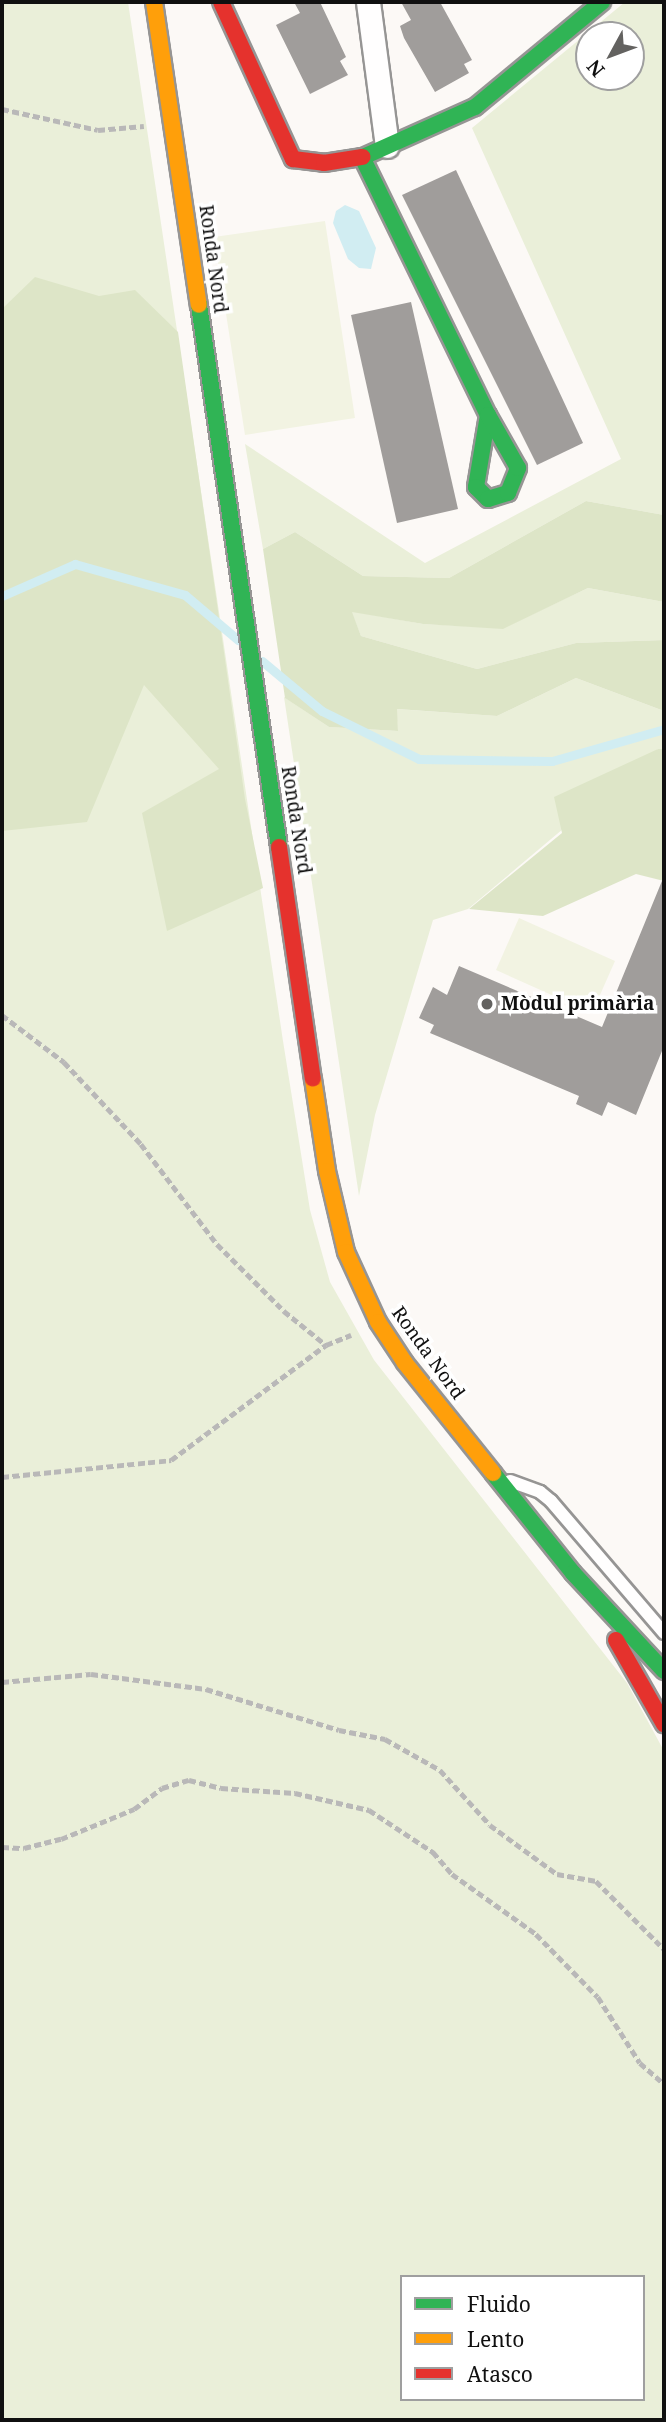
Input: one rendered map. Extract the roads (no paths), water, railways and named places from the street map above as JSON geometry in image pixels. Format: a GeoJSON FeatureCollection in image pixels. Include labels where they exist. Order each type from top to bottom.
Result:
{"type":"FeatureCollection","features":[{"type":"Feature","properties":{"kind":"main road","name":"Ronda Nord"},"geometry":{"type":"LineString","coordinates":[[154,2],[334,1210],[346,1252],[378,1322],[573,1573],[664,1671]]}},
{"type":"Feature","properties":{"kind":"main road"},"geometry":{"type":"LineString","coordinates":[[220,2],[292,159],[324,163],[362,157],[475,107],[602,2]]}},
{"type":"Feature","properties":{"kind":"main road"},"geometry":{"type":"LineString","coordinates":[[362,157],[488,415],[518,468],[508,493],[488,499],[476,487],[488,415]]}},
{"type":"Feature","properties":{"kind":"main road","name":"Ronda Nord"},"geometry":{"type":"LineString","coordinates":[[573,1573],[664,1724]]}},
{"type":"Feature","properties":{"kind":"street"},"geometry":{"type":"LineString","coordinates":[[369,2],[387,146]]}},
{"type":"Feature","properties":{"kind":"lane"},"geometry":{"type":"LineString","coordinates":[[498,1478],[540,1492],[664,1633]]}},
{"type":"Feature","properties":{"kind":"water"},"geometry":{"type":"Polygon","coordinates":[[[345,205],[359,211],[376,248],[371,269],[359,268],[348,259],[333,223],[336,211],[345,205]]]}},
{"type":"Feature","properties":{"kind":"waterway"},"geometry":{"type":"LineString","coordinates":[[2,596],[75,564],[185,595],[238,640]]}},
{"type":"Feature","properties":{"kind":"waterway"},"geometry":{"type":"LineString","coordinates":[[262,661],[322,711],[419,759],[552,761],[664,729]]}},
{"type":"Feature","properties":{"kind":"place","name":"Mòdul primària"},"geometry":{"type":"Point","coordinates":[487,1004]}}]}
